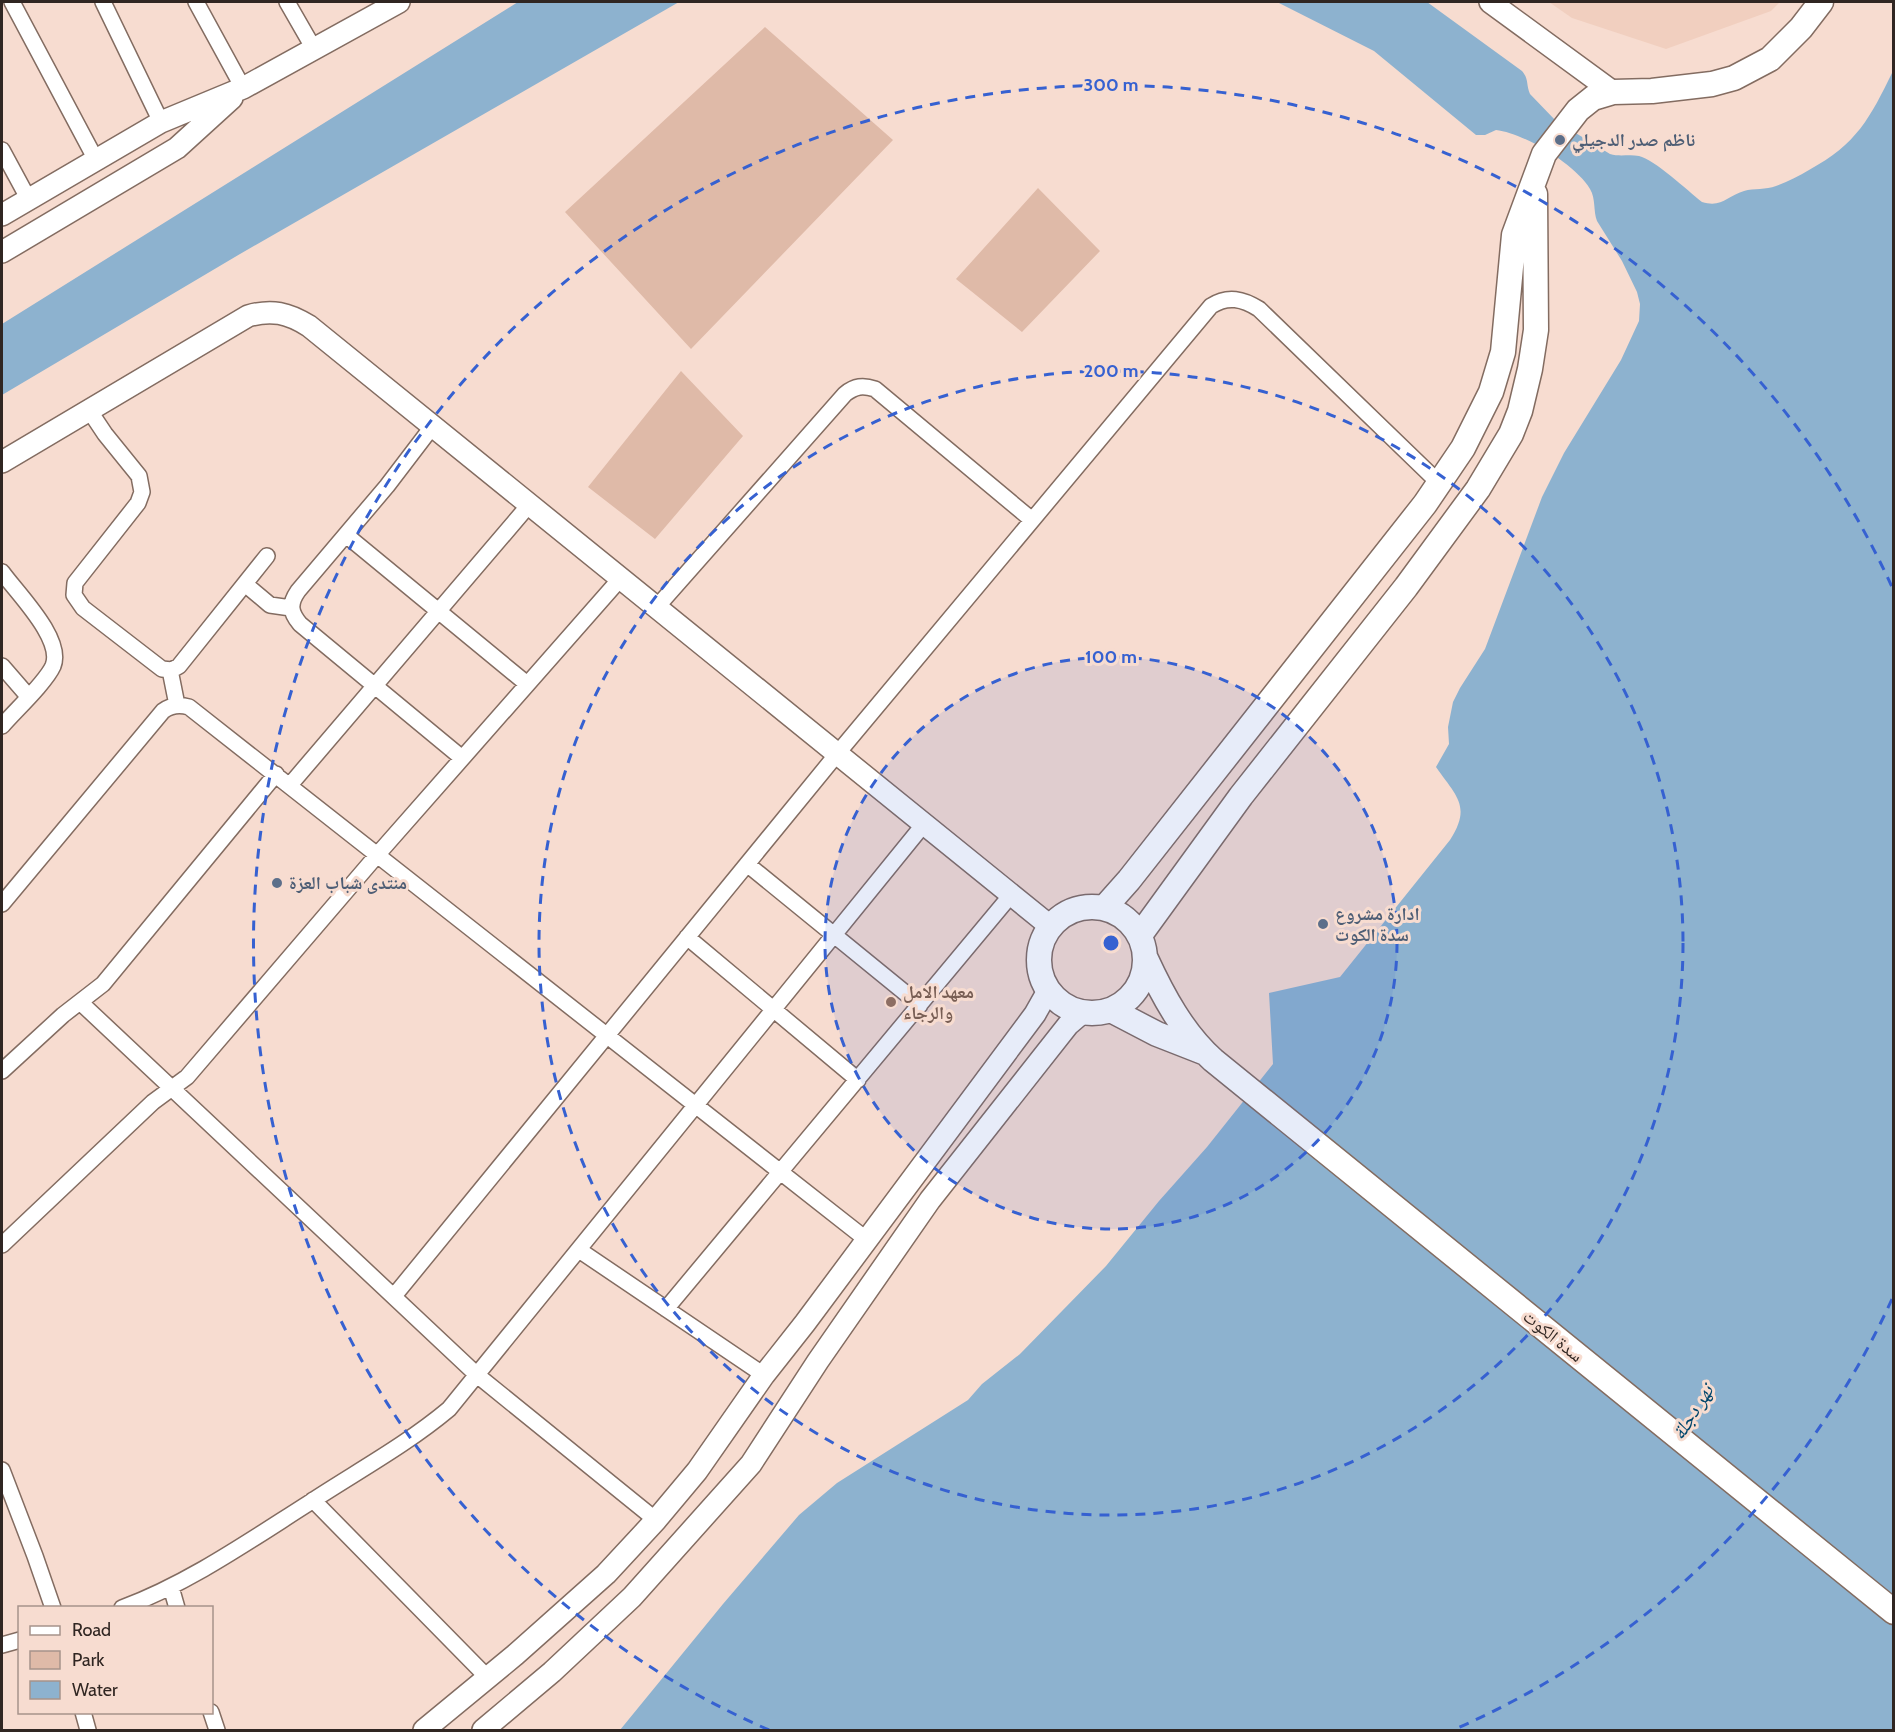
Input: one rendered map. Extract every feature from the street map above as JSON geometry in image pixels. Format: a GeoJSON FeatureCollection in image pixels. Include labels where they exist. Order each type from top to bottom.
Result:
{"type":"FeatureCollection","features":[{"type":"Feature","properties":{"kind":"main road"},"geometry":{"type":"LineString","coordinates":[[1105,907],[1129,880],[1425,504],[1463,448],[1491,392],[1503,352],[1514,235],[1544,154],[1578,110],[1593,98],[1613,92],[1652,91],[1712,84],[1734,78],[1770,59],[1801,28],[1821,2]]}},
{"type":"Feature","properties":{"kind":"main road"},"geometry":{"type":"LineString","coordinates":[[1140,935],[1241,796],[1406,587],[1478,489],[1511,434],[1522,401],[1536,330],[1535,179]]}},
{"type":"Feature","properties":{"kind":"main road"},"geometry":{"type":"LineString","coordinates":[[1146,959],[1143,975],[1136,990],[1125,1002],[1111,1010],[1082,1013],[1057,1001],[1048,991],[1041,975],[1038,958],[1041,941],[1050,926],[1061,916],[1075,909],[1090,906],[1105,907],[1119,913],[1140,935],[1146,959],[1172,1008],[1210,1056]]}},
{"type":"Feature","properties":{"kind":"main road"},"geometry":{"type":"LineString","coordinates":[[1111,1010],[1157,1034],[1210,1056]]}},
{"type":"Feature","properties":{"kind":"main road","name":"سدة الكوت"},"geometry":{"type":"LineString","coordinates":[[1210,1056],[1893,1612]]}},
{"type":"Feature","properties":{"kind":"street"},"geometry":{"type":"LineString","coordinates":[[12,2],[96,160]]}},
{"type":"Feature","properties":{"kind":"street"},"geometry":{"type":"LineString","coordinates":[[103,2],[161,122]]}},
{"type":"Feature","properties":{"kind":"street"},"geometry":{"type":"LineString","coordinates":[[196,2],[243,88]]}},
{"type":"Feature","properties":{"kind":"street"},"geometry":{"type":"LineString","coordinates":[[287,2],[314,49]]}},
{"type":"Feature","properties":{"kind":"street"},"geometry":{"type":"LineString","coordinates":[[2,215],[161,122],[243,88],[314,49],[377,7],[399,2]]}},
{"type":"Feature","properties":{"kind":"street"},"geometry":{"type":"LineString","coordinates":[[1490,2],[1613,92]]}},
{"type":"Feature","properties":{"kind":"street"},"geometry":{"type":"LineString","coordinates":[[2,252],[177,148],[243,88]]}},
{"type":"Feature","properties":{"kind":"street"},"geometry":{"type":"LineString","coordinates":[[2,150],[29,200]]}},
{"type":"Feature","properties":{"kind":"street"},"geometry":{"type":"LineString","coordinates":[[394,1296],[837,754],[1211,306],[1227,299],[1246,302],[1259,309],[1439,483]]}},
{"type":"Feature","properties":{"kind":"street"},"geometry":{"type":"LineString","coordinates":[[2,462],[248,316],[261,312],[278,312],[293,316],[309,326],[1050,926]]}},
{"type":"Feature","properties":{"kind":"street"},"geometry":{"type":"LineString","coordinates":[[656,608],[845,394],[857,387],[875,389],[1032,520]]}},
{"type":"Feature","properties":{"kind":"street"},"geometry":{"type":"LineString","coordinates":[[89,410],[139,476],[142,492],[138,503],[75,583],[74,595],[83,608],[162,669],[170,670],[179,666],[267,556]]}},
{"type":"Feature","properties":{"kind":"street"},"geometry":{"type":"LineString","coordinates":[[432,427],[387,486],[298,591],[292,600],[291,612],[300,624],[462,758]]}},
{"type":"Feature","properties":{"kind":"street"},"geometry":{"type":"LineString","coordinates":[[290,785],[530,505]]}},
{"type":"Feature","properties":{"kind":"street"},"geometry":{"type":"LineString","coordinates":[[346,536],[527,684]]}},
{"type":"Feature","properties":{"kind":"street"},"geometry":{"type":"LineString","coordinates":[[2,572],[42,624],[51,639],[55,660],[53,666],[2,726]]}},
{"type":"Feature","properties":{"kind":"street"},"geometry":{"type":"LineString","coordinates":[[2,1245],[153,1102],[187,1077],[200,1063],[378,854],[620,579]]}},
{"type":"Feature","properties":{"kind":"street"},"geometry":{"type":"LineString","coordinates":[[245,584],[270,605],[291,608]]}},
{"type":"Feature","properties":{"kind":"street"},"geometry":{"type":"LineString","coordinates":[[2,666],[28,696]]}},
{"type":"Feature","properties":{"kind":"street"},"geometry":{"type":"LineString","coordinates":[[170,670],[177,705]]}},
{"type":"Feature","properties":{"kind":"street"},"geometry":{"type":"LineString","coordinates":[[2,904],[163,711],[177,705],[189,707],[867,1240]]}},
{"type":"Feature","properties":{"kind":"street"},"geometry":{"type":"LineString","coordinates":[[2,1071],[103,984],[276,774]]}},
{"type":"Feature","properties":{"kind":"street"},"geometry":{"type":"LineString","coordinates":[[127,1606],[171,1587],[313,1500],[433,1422],[449,1409],[924,824]]}},
{"type":"Feature","properties":{"kind":"street"},"geometry":{"type":"LineString","coordinates":[[747,864],[920,1005]]}},
{"type":"Feature","properties":{"kind":"street"},"geometry":{"type":"LineString","coordinates":[[666,1309],[1011,895]]}},
{"type":"Feature","properties":{"kind":"street"},"geometry":{"type":"LineString","coordinates":[[687,938],[858,1080]]}},
{"type":"Feature","properties":{"kind":"street"},"geometry":{"type":"LineString","coordinates":[[424,1731],[606,1574],[656,1520],[697,1471],[764,1375],[1035,1014],[1048,991]]}},
{"type":"Feature","properties":{"kind":"street"},"geometry":{"type":"LineString","coordinates":[[80,1002],[477,1375],[656,1520]]}},
{"type":"Feature","properties":{"kind":"street"},"geometry":{"type":"LineString","coordinates":[[483,1731],[632,1597],[751,1464],[832,1341],[930,1200],[1068,1025],[1082,1013]]}},
{"type":"Feature","properties":{"kind":"street"},"geometry":{"type":"LineString","coordinates":[[579,1250],[764,1375]]}},
{"type":"Feature","properties":{"kind":"street"},"geometry":{"type":"LineString","coordinates":[[805,1323],[832,1341]]}},
{"type":"Feature","properties":{"kind":"street"},"geometry":{"type":"LineString","coordinates":[[2,1470],[52,1606]]}},
{"type":"Feature","properties":{"kind":"street"},"geometry":{"type":"LineString","coordinates":[[313,1500],[488,1678]]}},
{"type":"Feature","properties":{"kind":"street"},"geometry":{"type":"LineString","coordinates":[[171,1587],[176,1606]]}},
{"type":"Feature","properties":{"kind":"street"},"geometry":{"type":"LineString","coordinates":[[2,1645],[18,1641]]}},
{"type":"Feature","properties":{"kind":"street"},"geometry":{"type":"LineString","coordinates":[[83,1714],[88,1731]]}},
{"type":"Feature","properties":{"kind":"street"},"geometry":{"type":"LineString","coordinates":[[211,1714],[217,1731]]}},
{"type":"Feature","properties":{"kind":"shaded area"},"geometry":{"type":"Polygon","coordinates":[[[1549,2],[1780,2],[1771,11],[1666,49],[1572,18],[1549,2]]]}},
{"type":"Feature","properties":{"kind":"green space"},"geometry":{"type":"Polygon","coordinates":[[[765,27],[893,140],[691,349],[565,212],[765,27]]]}},
{"type":"Feature","properties":{"kind":"green space"},"geometry":{"type":"Polygon","coordinates":[[[1038,188],[1100,251],[1022,332],[956,279],[1038,188]]]}},
{"type":"Feature","properties":{"kind":"green space"},"geometry":{"type":"Polygon","coordinates":[[[681,371],[743,436],[655,539],[588,487],[681,371]]]}},
{"type":"Feature","properties":{"kind":"water"},"geometry":{"type":"Polygon","coordinates":[[[518,2],[679,2],[240,254],[2,395],[2,324],[518,2]]]}},
{"type":"Feature","properties":{"kind":"water","name":"نهر دجلة"},"geometry":{"type":"Polygon","coordinates":[[[1277,2],[1427,2],[1522,71],[1526,77],[1530,94],[1556,121],[1610,154],[1635,155],[1645,158],[1702,202],[1715,204],[1744,191],[1776,186],[1797,177],[1839,150],[1851,140],[1869,116],[1893,71],[1893,1730],[620,1730],[799,1515],[837,1483],[968,1400],[982,1384],[1020,1354],[1106,1266],[1207,1147],[1273,1064],[1269,993],[1340,977],[1450,840],[1457,828],[1461,810],[1459,802],[1436,767],[1449,744],[1448,727],[1453,702],[1485,649],[1542,497],[1564,453],[1621,360],[1639,321],[1640,304],[1637,292],[1622,261],[1597,221],[1590,189],[1573,170],[1548,152],[1508,132],[1496,130],[1485,135],[1476,135],[1374,51],[1277,2]]]}},
{"type":"Feature","properties":{"kind":"place","name":"ناظم صدر الدجيلي"},"geometry":{"type":"Point","coordinates":[1560,140]}},
{"type":"Feature","properties":{"kind":"place","name":"منتدى شباب العزة"},"geometry":{"type":"Point","coordinates":[277,883]}},
{"type":"Feature","properties":{"kind":"place","name":"ادارة مشروع سدة الكوت"},"geometry":{"type":"Point","coordinates":[1323,924]}},
{"type":"Feature","properties":{"kind":"place","name":"معهد الامل والرجاء"},"geometry":{"type":"Point","coordinates":[891,1002]}}]}
